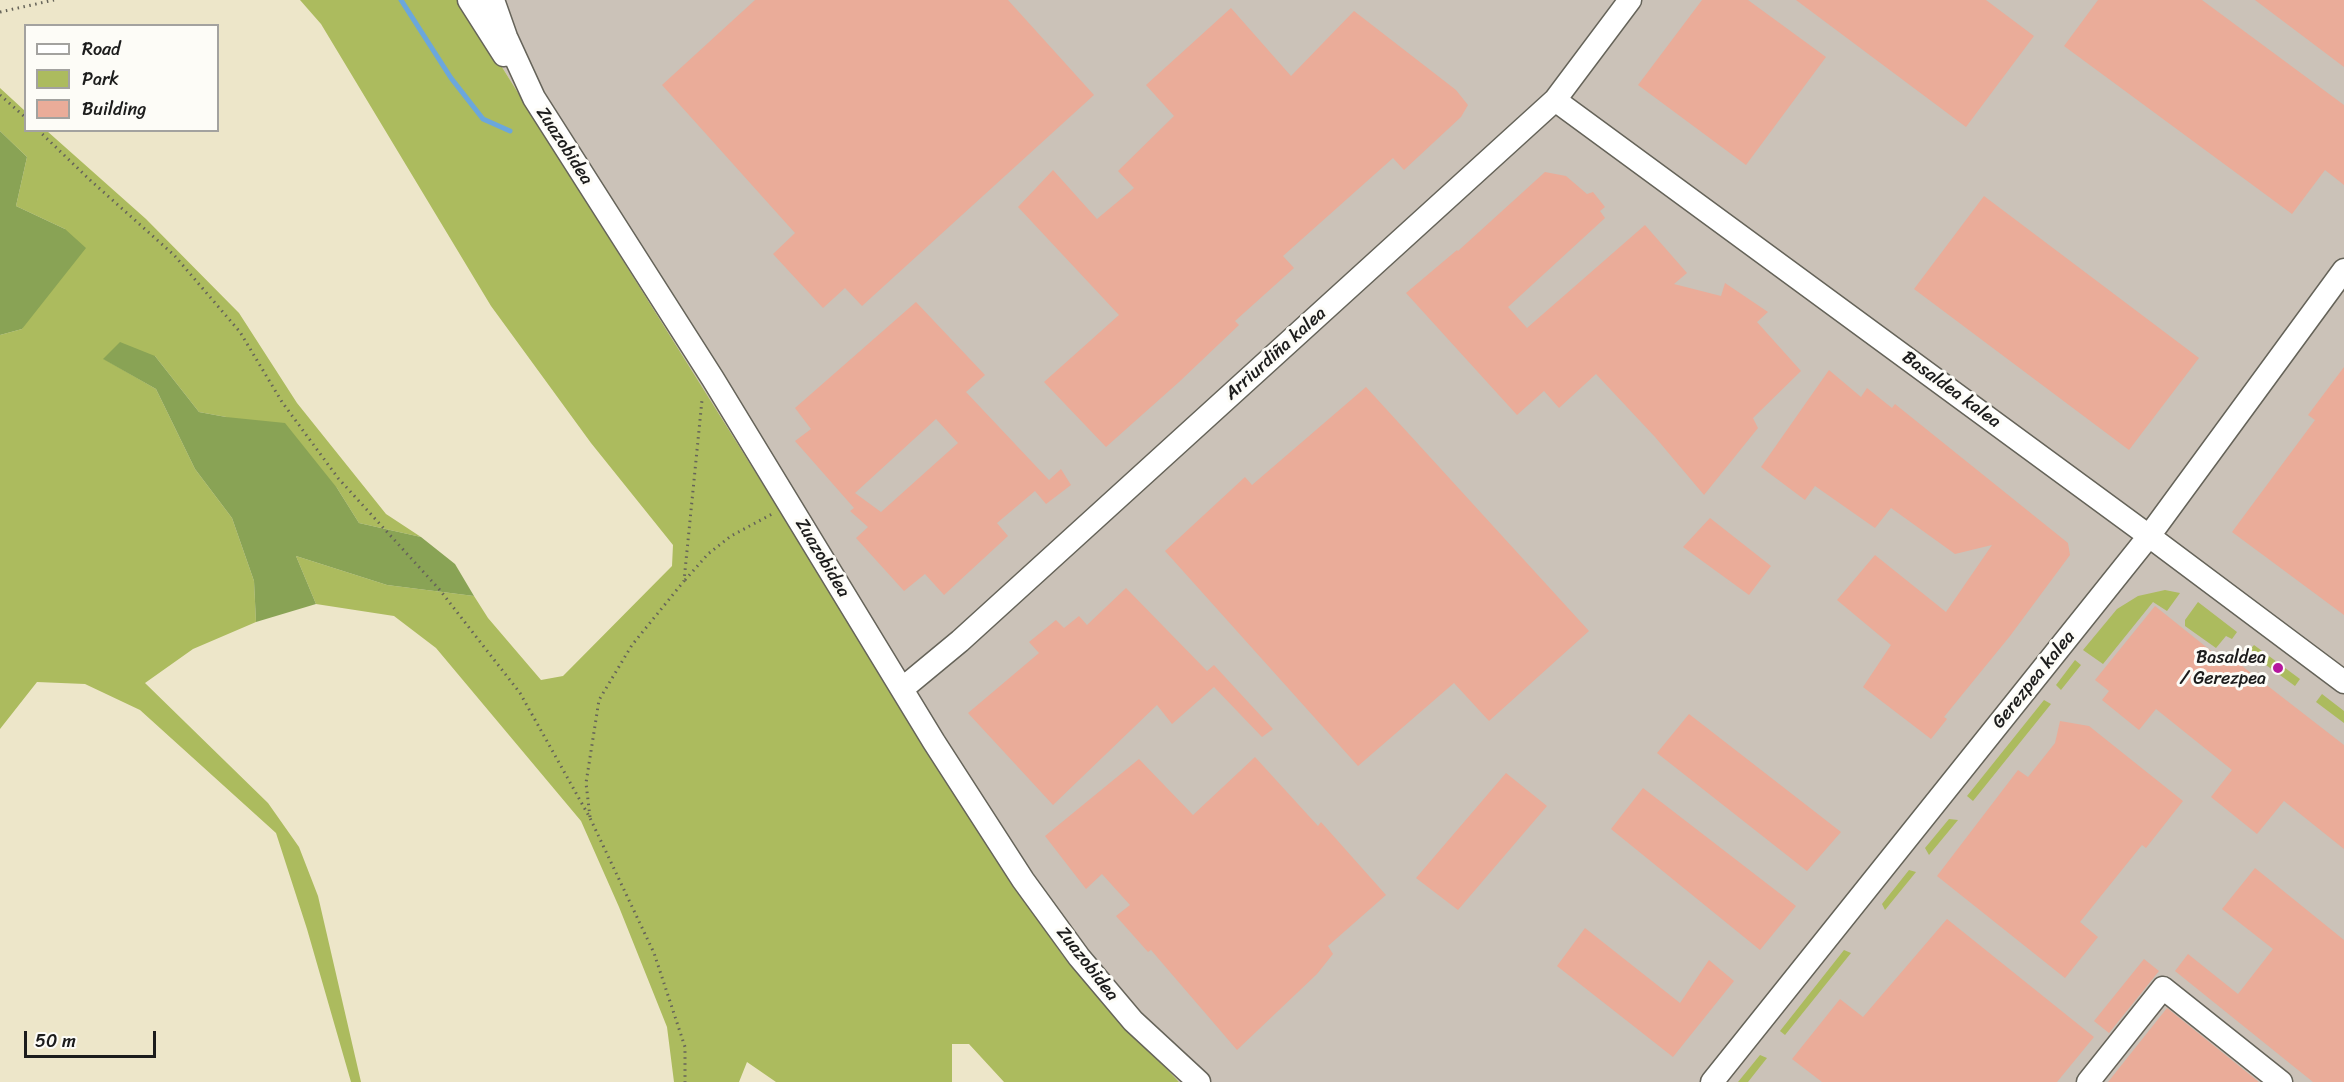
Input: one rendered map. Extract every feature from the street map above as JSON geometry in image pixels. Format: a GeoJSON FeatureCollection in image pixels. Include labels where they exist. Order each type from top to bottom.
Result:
{"type":"FeatureCollection","features":[{"type":"Feature","properties":{"kind":"street"},"geometry":{"type":"LineString","coordinates":[[469,0],[534,98]]}},
{"type":"Feature","properties":{"kind":"street","name":"Zuazobidea"},"geometry":{"type":"LineString","coordinates":[[493,0],[506,37],[534,98],[713,379],[902,689],[1023,880],[1079,957],[1133,1021],[1199,1082]]}},
{"type":"Feature","properties":{"kind":"street","name":"Arriurdiña kalea"},"geometry":{"type":"LineString","coordinates":[[902,689],[960,641],[1555,100],[1630,0]]}},
{"type":"Feature","properties":{"kind":"street","name":"Basaldea kalea"},"geometry":{"type":"LineString","coordinates":[[1555,100],[2344,682]]}},
{"type":"Feature","properties":{"kind":"street","name":"Gerezpea kalea"},"geometry":{"type":"LineString","coordinates":[[1712,1082],[2149,536],[2344,270]]}},
{"type":"Feature","properties":{"kind":"street"},"geometry":{"type":"LineString","coordinates":[[2088,1082],[2163,988],[2281,1082]]}},
{"type":"Feature","properties":{"kind":"path"},"geometry":{"type":"LineString","coordinates":[[0,12],[54,0]]}},
{"type":"Feature","properties":{"kind":"path"},"geometry":{"type":"LineString","coordinates":[[0,95],[24,116]]}},
{"type":"Feature","properties":{"kind":"path"},"geometry":{"type":"LineString","coordinates":[[41,132],[91,181],[174,255],[240,332],[282,402],[338,478],[439,589],[520,693],[590,818],[654,953],[685,1047],[685,1082]]}},
{"type":"Feature","properties":{"kind":"path"},"geometry":{"type":"LineString","coordinates":[[684,581],[692,522],[700,413],[703,395],[713,379]]}},
{"type":"Feature","properties":{"kind":"path"},"geometry":{"type":"LineString","coordinates":[[590,818],[586,783],[599,700],[632,645],[708,554],[731,536],[768,516],[791,507]]}},
{"type":"Feature","properties":{"kind":"shaded area"},"geometry":{"type":"Polygon","coordinates":[[[460,0],[2344,0],[2344,1082],[1179,1082],[1063,956],[1008,876],[460,0]]]}},
{"type":"Feature","properties":{"kind":"green space"},"geometry":{"type":"Polygon","coordinates":[[[300,0],[460,0],[1008,876],[1063,956],[1179,1082],[1004,1082],[969,1044],[952,1044],[952,1082],[776,1082],[747,1062],[739,1082],[674,1082],[667,1027],[619,907],[581,821],[436,648],[394,616],[316,604],[296,556],[387,585],[474,596],[488,618],[541,680],[563,676],[672,566],[673,545],[591,443],[491,306],[321,24],[300,0]]]}},
{"type":"Feature","properties":{"kind":"green space"},"geometry":{"type":"Polygon","coordinates":[[[0,88],[24,110],[24,132],[48,132],[146,219],[239,313],[297,403],[386,514],[421,537],[359,523],[337,488],[226,417],[199,412],[155,356],[104,359],[156,389],[195,469],[232,518],[254,581],[256,622],[193,649],[145,683],[268,803],[299,847],[318,896],[361,1082],[351,1082],[307,929],[276,833],[140,710],[85,684],[37,682],[0,729],[0,335],[22,329],[65,229],[16,206],[27,157],[0,131],[0,88]]]}},
{"type":"Feature","properties":{"kind":"green space"},"geometry":{"type":"Polygon","coordinates":[[[0,131],[27,157],[16,206],[65,229],[86,248],[22,329],[0,335],[0,131]]]}},
{"type":"Feature","properties":{"kind":"green space"},"geometry":{"type":"Polygon","coordinates":[[[120,342],[155,356],[199,412],[285,423],[337,488],[359,523],[421,537],[455,564],[474,596],[387,585],[296,556],[316,604],[256,622],[254,581],[232,518],[195,469],[156,389],[103,359],[120,342]]]}},
{"type":"Feature","properties":{"kind":"green space"},"geometry":{"type":"Polygon","coordinates":[[[2165,590],[2180,593],[2167,611],[2153,602],[2103,664],[2083,650],[2117,609],[2138,596],[2165,590]]]}},
{"type":"Feature","properties":{"kind":"green space"},"geometry":{"type":"Polygon","coordinates":[[[2198,602],[2237,632],[2232,639],[2226,636],[2216,648],[2185,626],[2185,620],[2198,602]]]}},
{"type":"Feature","properties":{"kind":"green space"},"geometry":{"type":"Polygon","coordinates":[[[2254,645],[2300,679],[2295,686],[2248,652],[2254,645]]]}},
{"type":"Feature","properties":{"kind":"green space"},"geometry":{"type":"Polygon","coordinates":[[[2075,660],[2081,665],[2061,690],[2056,685],[2075,660]]]}},
{"type":"Feature","properties":{"kind":"green space"},"geometry":{"type":"Polygon","coordinates":[[[2322,694],[2344,711],[2344,723],[2316,702],[2322,694]]]}},
{"type":"Feature","properties":{"kind":"green space"},"geometry":{"type":"Polygon","coordinates":[[[2044,700],[2051,704],[1973,801],[1967,796],[2044,700]]]}},
{"type":"Feature","properties":{"kind":"green space"},"geometry":{"type":"Polygon","coordinates":[[[1949,819],[1958,820],[1929,855],[1925,848],[1949,819]]]}},
{"type":"Feature","properties":{"kind":"green space"},"geometry":{"type":"Polygon","coordinates":[[[1909,870],[1916,872],[1885,910],[1882,904],[1909,870]]]}},
{"type":"Feature","properties":{"kind":"green space"},"geometry":{"type":"Polygon","coordinates":[[[1844,950],[1851,953],[1785,1035],[1780,1031],[1844,950]]]}},
{"type":"Feature","properties":{"kind":"green space"},"geometry":{"type":"Polygon","coordinates":[[[1760,1055],[1767,1058],[1748,1082],[1738,1082],[1760,1055]]]}},
{"type":"Feature","properties":{"kind":"building"},"geometry":{"type":"Polygon","coordinates":[[[755,0],[1008,0],[1094,95],[862,306],[845,288],[823,308],[773,254],[795,233],[662,85],[755,0]]]}},
{"type":"Feature","properties":{"kind":"building"},"geometry":{"type":"Polygon","coordinates":[[[1702,0],[1748,0],[1826,57],[1746,165],[1638,85],[1702,0]]]}},
{"type":"Feature","properties":{"kind":"building"},"geometry":{"type":"Polygon","coordinates":[[[1796,0],[1986,0],[2034,36],[1966,127],[1796,0]]]}},
{"type":"Feature","properties":{"kind":"building"},"geometry":{"type":"Polygon","coordinates":[[[2098,0],[2202,0],[2344,105],[2344,185],[2325,170],[2292,214],[2064,46],[2098,0]]]}},
{"type":"Feature","properties":{"kind":"building"},"geometry":{"type":"Polygon","coordinates":[[[2255,0],[2344,0],[2344,67],[2255,0]]]}},
{"type":"Feature","properties":{"kind":"building"},"geometry":{"type":"Polygon","coordinates":[[[1231,8],[1291,76],[1354,11],[1456,90],[1468,105],[1461,117],[1404,170],[1393,158],[1283,256],[1294,268],[1235,321],[1239,325],[1106,447],[1044,382],[1119,315],[1018,207],[1053,170],[1097,219],[1134,188],[1118,171],[1174,116],[1146,85],[1231,8]]]}},
{"type":"Feature","properties":{"kind":"building"},"geometry":{"type":"Polygon","coordinates":[[[1545,172],[1566,176],[1587,194],[1593,192],[1605,207],[1600,211],[1605,218],[1508,307],[1527,328],[1645,225],[1687,273],[1674,284],[1721,296],[1725,283],[1768,312],[1757,322],[1801,371],[1753,418],[1758,428],[1704,495],[1655,437],[1596,374],[1559,408],[1544,391],[1517,415],[1406,293],[1458,251],[1545,172]]]}},
{"type":"Feature","properties":{"kind":"building"},"geometry":{"type":"Polygon","coordinates":[[[1984,196],[2199,358],[2129,450],[1914,289],[1984,196]]]}},
{"type":"Feature","properties":{"kind":"building"},"geometry":{"type":"Polygon","coordinates":[[[916,302],[985,375],[966,392],[1049,480],[1061,469],[1071,485],[1046,504],[1035,491],[997,523],[1008,536],[944,595],[925,574],[904,591],[856,538],[868,527],[850,511],[854,508],[795,441],[811,429],[795,408],[916,302]],[[936,419],[855,493],[881,512],[958,443],[936,419]]]}},
{"type":"Feature","properties":{"kind":"building"},"geometry":{"type":"Polygon","coordinates":[[[2344,367],[2344,615],[2232,532],[2315,420],[2308,415],[2344,367]]]}},
{"type":"Feature","properties":{"kind":"building"},"geometry":{"type":"Polygon","coordinates":[[[1829,370],[1861,397],[1867,388],[1892,408],[1895,404],[2068,543],[2070,555],[2010,636],[1944,717],[1947,719],[1931,739],[1863,687],[1891,645],[1837,600],[1875,555],[1946,612],[1992,545],[1955,554],[1891,508],[1875,528],[1815,486],[1805,500],[1761,467],[1829,370]]]}},
{"type":"Feature","properties":{"kind":"building"},"geometry":{"type":"Polygon","coordinates":[[[1366,387],[1589,631],[1489,721],[1454,683],[1358,766],[1165,551],[1245,477],[1252,485],[1366,387]]]}},
{"type":"Feature","properties":{"kind":"building"},"geometry":{"type":"Polygon","coordinates":[[[1710,518],[1771,566],[1749,595],[1683,547],[1710,518]]]}},
{"type":"Feature","properties":{"kind":"building"},"geometry":{"type":"Polygon","coordinates":[[[1126,588],[1207,671],[1214,665],[1273,729],[1262,737],[1214,687],[1172,724],[1157,705],[1053,805],[968,713],[1039,653],[1029,642],[1056,620],[1064,628],[1079,616],[1087,625],[1126,588]]]}},
{"type":"Feature","properties":{"kind":"building"},"geometry":{"type":"Polygon","coordinates":[[[2155,606],[2220,658],[2224,652],[2344,745],[2344,849],[2284,801],[2257,834],[2211,797],[2232,770],[2156,709],[2139,730],[2102,700],[2109,691],[2095,680],[2155,606]]]}},
{"type":"Feature","properties":{"kind":"building"},"geometry":{"type":"Polygon","coordinates":[[[1689,714],[1841,832],[1807,871],[1657,753],[1689,714]]]}},
{"type":"Feature","properties":{"kind":"building"},"geometry":{"type":"Polygon","coordinates":[[[2060,721],[2089,726],[2183,801],[2146,848],[2142,845],[2080,922],[2098,937],[2065,978],[1937,876],[2018,770],[2028,777],[2055,743],[2060,721]]]}},
{"type":"Feature","properties":{"kind":"building"},"geometry":{"type":"Polygon","coordinates":[[[1255,757],[1318,826],[1321,822],[1386,895],[1328,946],[1333,954],[1317,974],[1237,1050],[1151,950],[1148,952],[1116,916],[1130,905],[1102,874],[1086,889],[1045,836],[1139,759],[1193,815],[1255,757]]]}},
{"type":"Feature","properties":{"kind":"building"},"geometry":{"type":"Polygon","coordinates":[[[1506,773],[1547,806],[1458,910],[1416,878],[1506,773]]]}},
{"type":"Feature","properties":{"kind":"building"},"geometry":{"type":"Polygon","coordinates":[[[1643,788],[1796,906],[1760,950],[1611,829],[1643,788]]]}},
{"type":"Feature","properties":{"kind":"building"},"geometry":{"type":"Polygon","coordinates":[[[2255,868],[2344,940],[2344,1082],[2313,1082],[2175,971],[2188,954],[2238,994],[2273,949],[2222,909],[2255,868]]]}},
{"type":"Feature","properties":{"kind":"building"},"geometry":{"type":"Polygon","coordinates":[[[1947,919],[2094,1037],[2057,1082],[1822,1082],[1792,1059],[1840,999],[1863,1017],[1947,919]]]}},
{"type":"Feature","properties":{"kind":"building"},"geometry":{"type":"Polygon","coordinates":[[[1585,928],[1680,1003],[1709,960],[1734,981],[1673,1057],[1557,966],[1585,928]]]}},
{"type":"Feature","properties":{"kind":"building"},"geometry":{"type":"Polygon","coordinates":[[[2144,959],[2159,971],[2109,1033],[2094,1021],[2144,959]]]}},
{"type":"Feature","properties":{"kind":"building"},"geometry":{"type":"Polygon","coordinates":[[[2167,1008],[2259,1082],[2108,1082],[2167,1008]]]}},
{"type":"Feature","properties":{"kind":"waterway"},"geometry":{"type":"LineString","coordinates":[[401,0],[451,78],[483,119],[510,131]]}},
{"type":"Feature","properties":{"kind":"place","name":"Basaldea / Gerezpea"},"geometry":{"type":"Point","coordinates":[2278,668]}}]}
